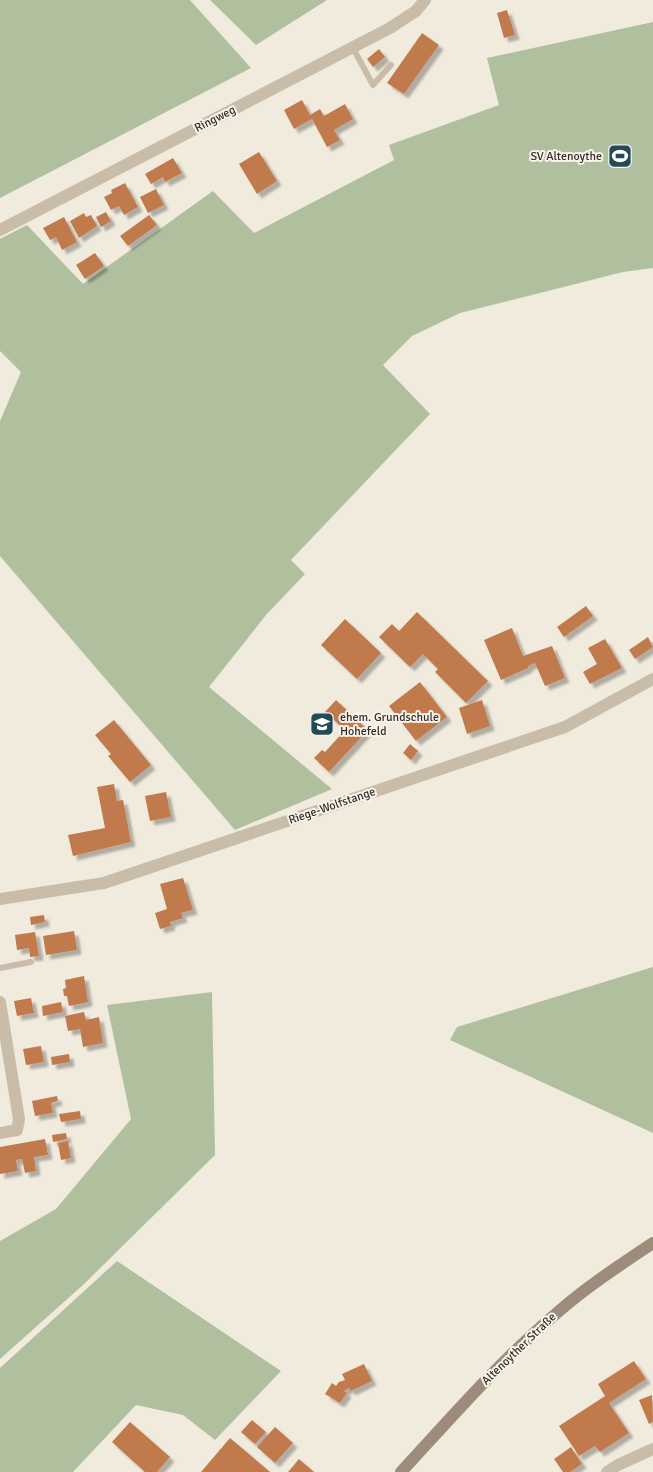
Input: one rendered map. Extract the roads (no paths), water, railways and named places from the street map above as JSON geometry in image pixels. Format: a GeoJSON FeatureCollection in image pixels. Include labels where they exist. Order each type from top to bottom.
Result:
{"type":"FeatureCollection","features":[{"type":"Feature","properties":{"kind":"main road","name":"Altenoyther Straße"},"geometry":{"type":"LineString","coordinates":[[402,1472],[483,1383],[557,1312],[608,1273],[653,1244]]}},
{"type":"Feature","properties":{"kind":"street","name":"Ringweg"},"geometry":{"type":"LineString","coordinates":[[0,230],[390,28],[416,10],[425,0]]}},
{"type":"Feature","properties":{"kind":"street","name":"Riege-Wolfstange"},"geometry":{"type":"LineString","coordinates":[[0,899],[104,883],[565,727],[653,678]]}},
{"type":"Feature","properties":{"kind":"street"},"geometry":{"type":"LineString","coordinates":[[0,1002],[19,1119],[17,1130],[0,1133]]}},
{"type":"Feature","properties":{"kind":"street"},"geometry":{"type":"LineString","coordinates":[[607,1472],[653,1449]]}},
{"type":"Feature","properties":{"kind":"lane"},"geometry":{"type":"LineString","coordinates":[[353,48],[373,85],[391,65]]}},
{"type":"Feature","properties":{"kind":"lane"},"geometry":{"type":"LineString","coordinates":[[0,968],[31,962]]}},
{"type":"Feature","properties":{"kind":"place","name":"SV Altenoythe"},"geometry":{"type":"Point","coordinates":[620,156]}},
{"type":"Feature","properties":{"kind":"place","name":"ehem. Grundschule Hohefeld"},"geometry":{"type":"Point","coordinates":[322,724]}}]}
